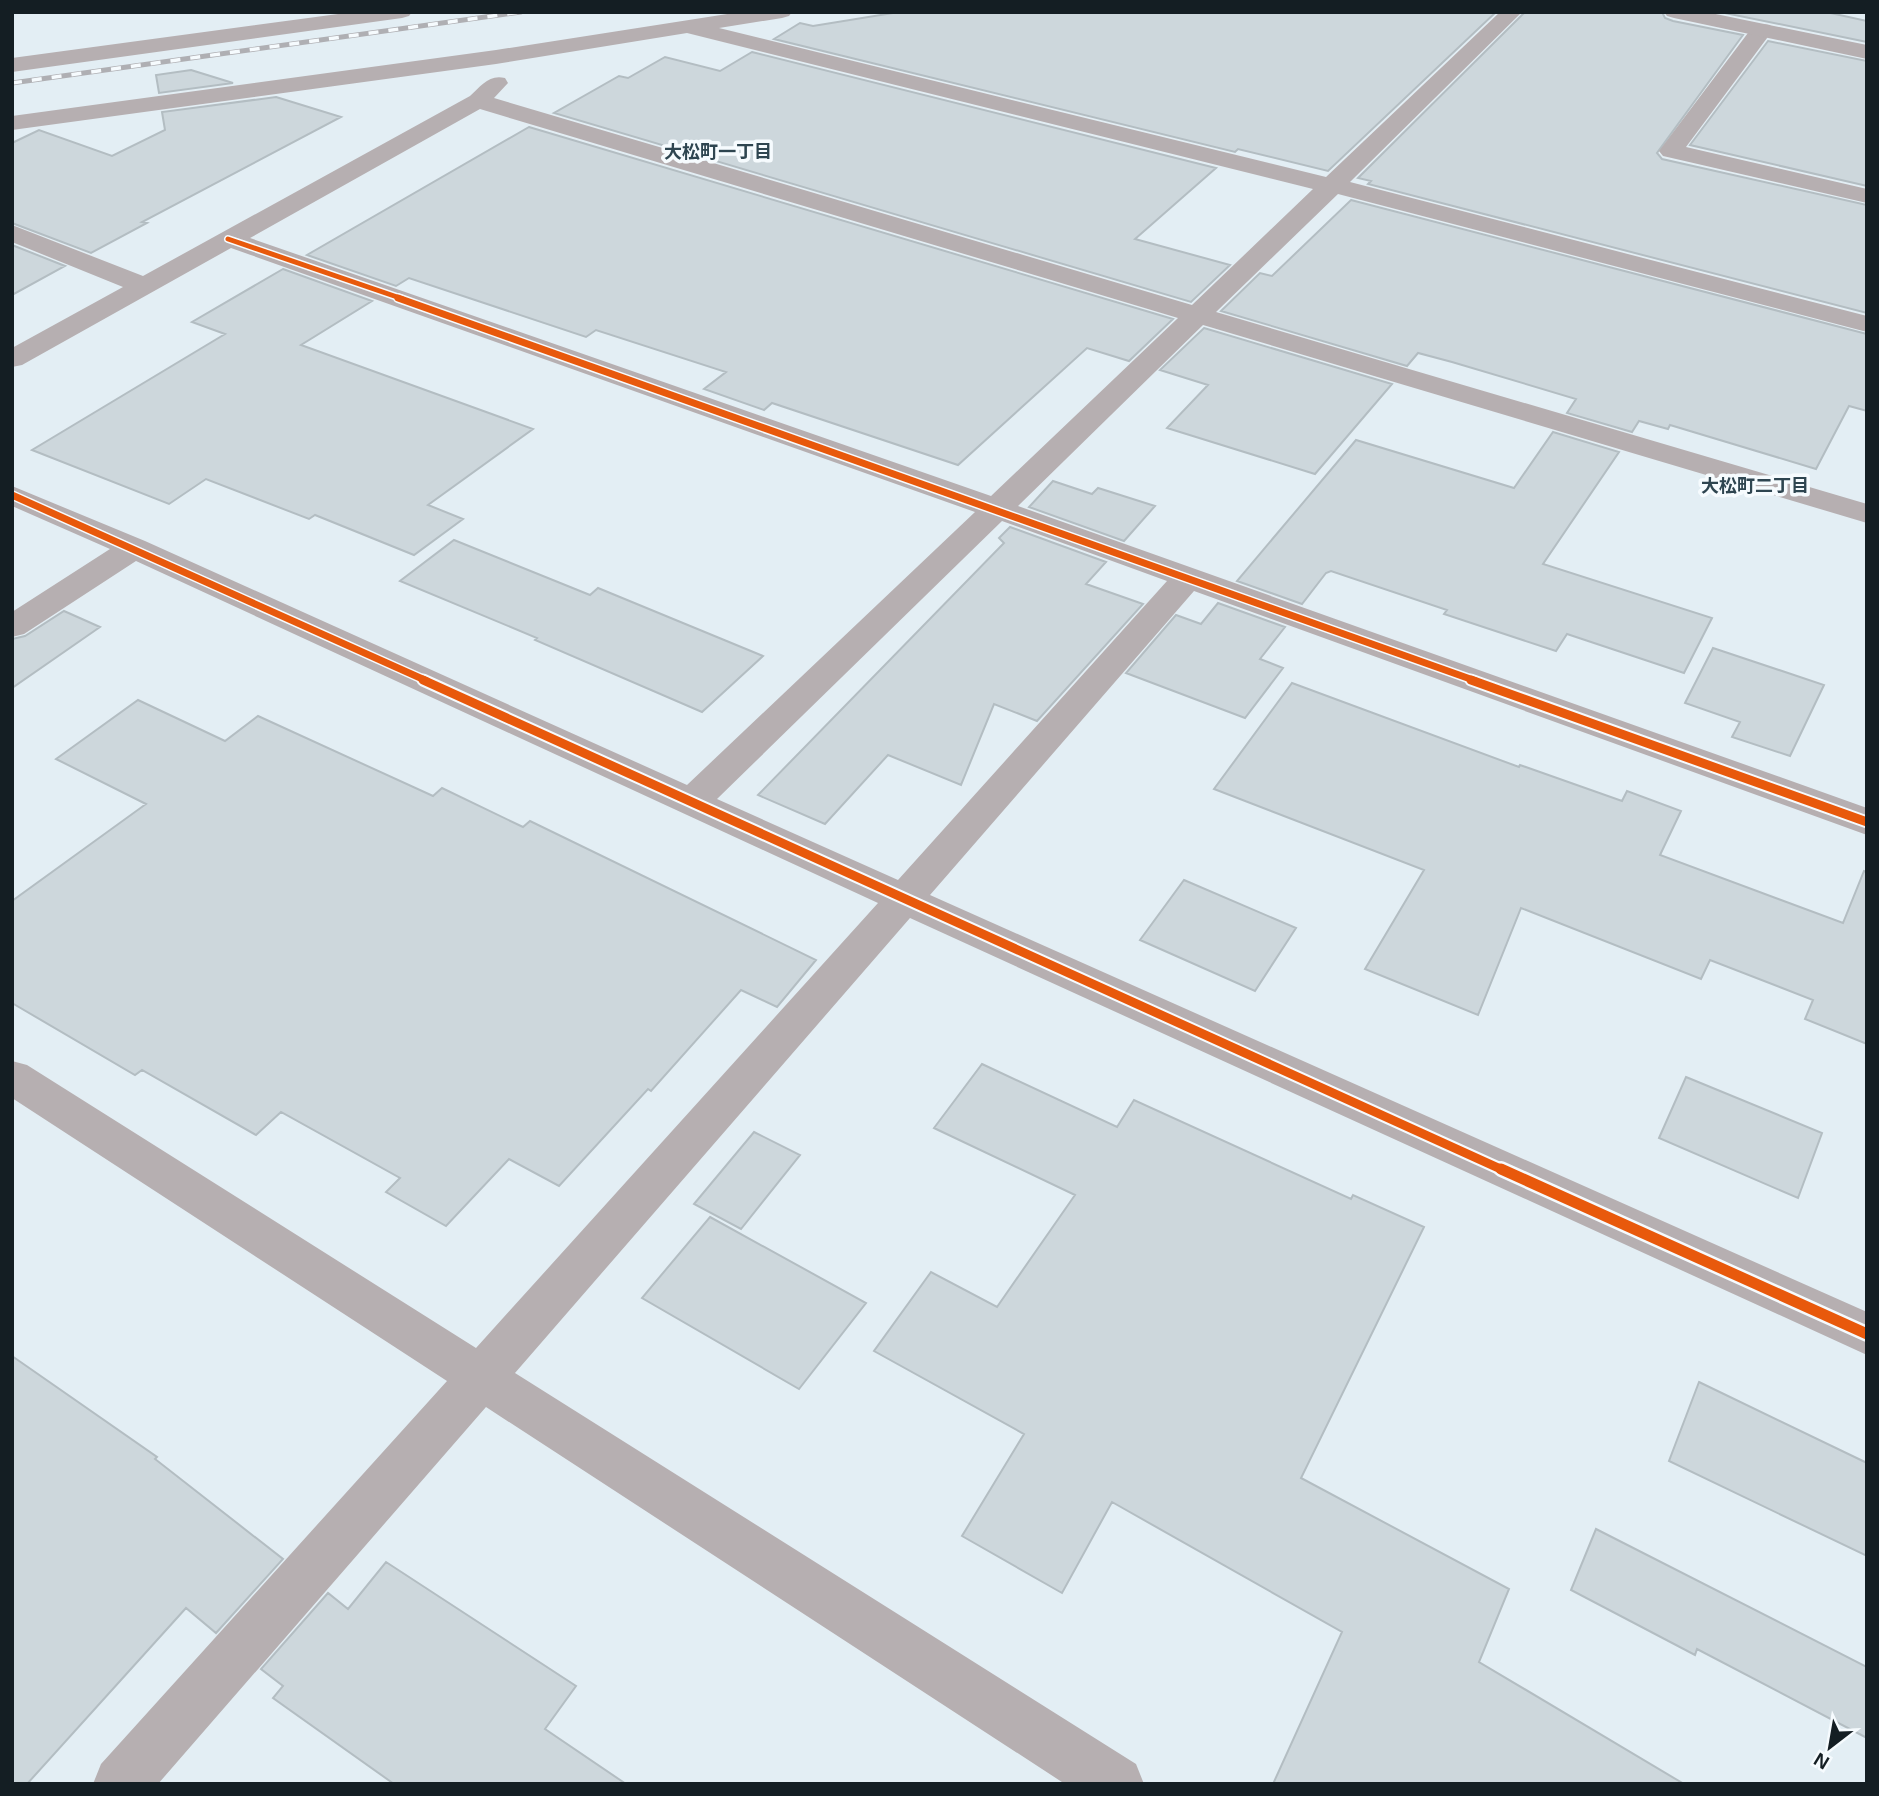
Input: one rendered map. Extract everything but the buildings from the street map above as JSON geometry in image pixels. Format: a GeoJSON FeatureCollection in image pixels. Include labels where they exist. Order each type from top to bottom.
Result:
{"type":"FeatureCollection","features":[{"type":"Feature","properties":{"kind":"street"},"geometry":{"type":"LineString","coordinates":[[12,65],[402,12]]}},
{"type":"Feature","properties":{"kind":"street"},"geometry":{"type":"LineString","coordinates":[[12,123],[142,103],[496,57],[782,12]]}},
{"type":"Feature","properties":{"kind":"street"},"geometry":{"type":"LineString","coordinates":[[692,801],[1512,12]]}},
{"type":"Feature","properties":{"kind":"street"},"geometry":{"type":"LineString","coordinates":[[1674,12],[1867,52]]}},
{"type":"Feature","properties":{"kind":"street"},"geometry":{"type":"LineString","coordinates":[[691,28],[1332,185],[1867,324]]}},
{"type":"Feature","properties":{"kind":"street"},"geometry":{"type":"LineString","coordinates":[[1762,30],[1671,151],[1867,196]]}},
{"type":"Feature","properties":{"kind":"street"},"geometry":{"type":"LineString","coordinates":[[12,359],[478,101],[497,83],[499,72],[496,57]]}},
{"type":"Feature","properties":{"kind":"street"},"geometry":{"type":"LineString","coordinates":[[478,101],[1867,514]]}},
{"type":"Feature","properties":{"kind":"street"},"geometry":{"type":"LineString","coordinates":[[12,233],[145,286]]}},
{"type":"Feature","properties":{"kind":"street"},"geometry":{"type":"LineString","coordinates":[[228,239],[842,453],[993,510],[1867,822]]}},
{"type":"Feature","properties":{"kind":"street"},"geometry":{"type":"LineString","coordinates":[[12,495],[1867,1334]]}},
{"type":"Feature","properties":{"kind":"street"},"geometry":{"type":"LineString","coordinates":[[12,626],[134,548]]}},
{"type":"Feature","properties":{"kind":"street"},"geometry":{"type":"LineString","coordinates":[[121,1784],[1187,579]]}},
{"type":"Feature","properties":{"kind":"street"},"geometry":{"type":"LineString","coordinates":[[12,1077],[1116,1784]]}},
{"type":"Feature","properties":{"kind":"railway"},"geometry":{"type":"LineString","coordinates":[[12,83],[521,12]]}},
{"type":"Feature","properties":{"kind":"cycle path"},"geometry":{"type":"LineString","coordinates":[[228,239],[844,454],[1867,822]]}},
{"type":"Feature","properties":{"kind":"cycle path"},"geometry":{"type":"LineString","coordinates":[[12,495],[1867,1334]]}},
{"type":"Feature","properties":{"kind":"district","name":"大松町一丁目"},"geometry":{"type":"Point","coordinates":[718,152]}},
{"type":"Feature","properties":{"kind":"district","name":"大松町二丁目"},"geometry":{"type":"Point","coordinates":[1755,486]}}]}
